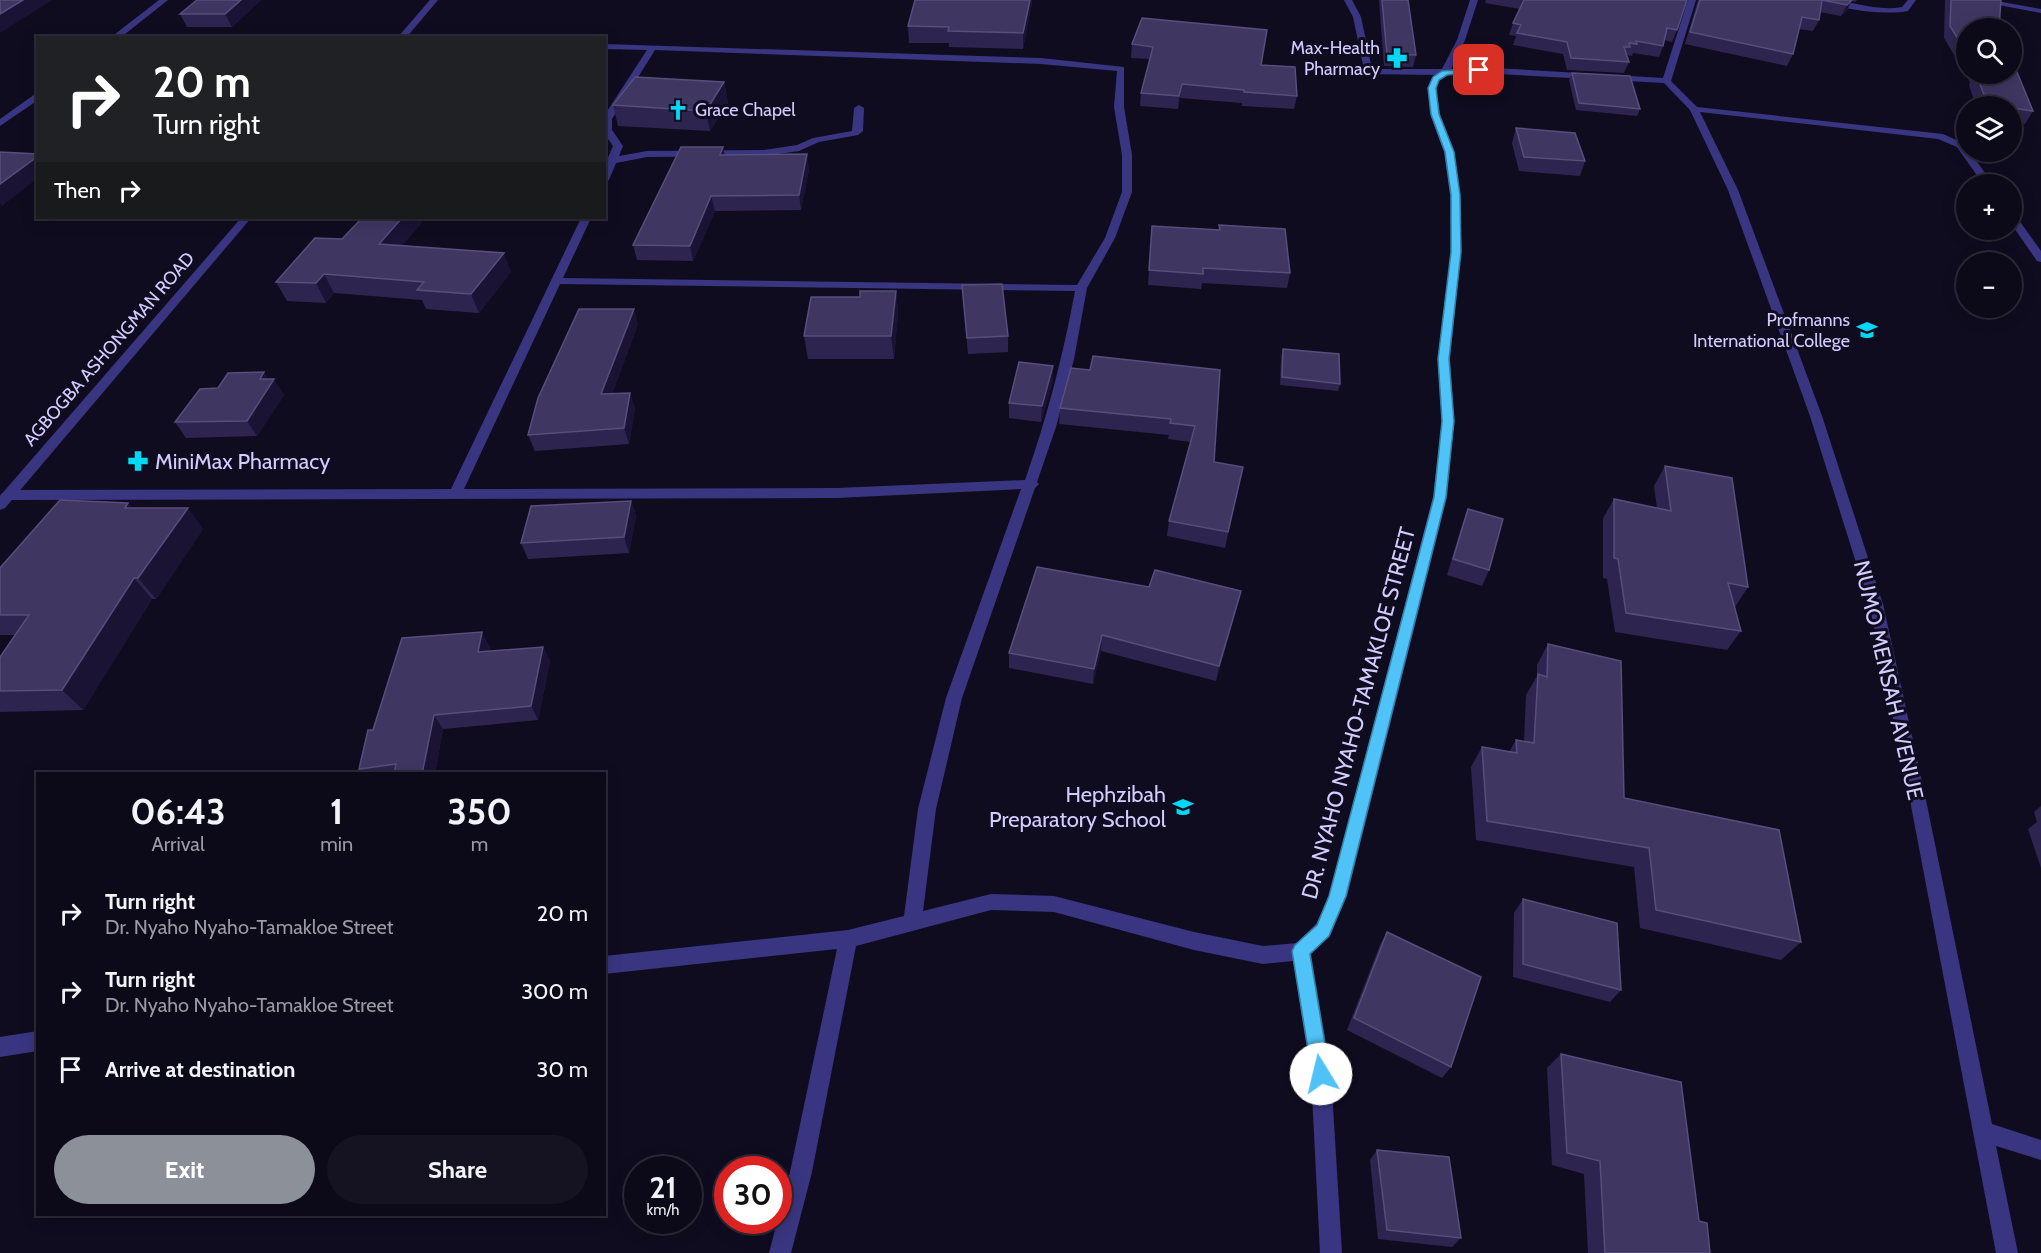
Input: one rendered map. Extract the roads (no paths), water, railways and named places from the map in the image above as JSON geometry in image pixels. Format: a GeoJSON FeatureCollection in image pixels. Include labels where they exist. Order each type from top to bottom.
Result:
{"type":"FeatureCollection","features":[{"type":"Feature","properties":{"kind":"street"},"geometry":{"type":"LineString","coordinates":[[117,36],[164,0]]}},
{"type":"Feature","properties":{"kind":"street"},"geometry":{"type":"LineString","coordinates":[[403,36],[434,0]]}},
{"type":"Feature","properties":{"kind":"street"},"geometry":{"type":"LineString","coordinates":[[1348,0],[1357,17],[1368,72],[1479,70],[1666,81],[1692,0]]}},
{"type":"Feature","properties":{"kind":"street"},"geometry":{"type":"LineString","coordinates":[[1444,72],[1461,40],[1474,0]]}},
{"type":"Feature","properties":{"kind":"street"},"geometry":{"type":"LineString","coordinates":[[1828,0],[1897,11],[1905,9],[1912,0]]}},
{"type":"Feature","properties":{"kind":"street"},"geometry":{"type":"LineString","coordinates":[[1977,0],[2041,11]]}},
{"type":"Feature","properties":{"kind":"street"},"geometry":{"type":"LineString","coordinates":[[606,46],[1029,61],[1121,69],[1119,107],[1127,155],[1127,192],[1110,238],[1081,288],[1068,359],[1032,484],[954,698],[927,809],[912,922]]}},
{"type":"Feature","properties":{"kind":"street"},"geometry":{"type":"LineString","coordinates":[[606,176],[618,146],[607,130],[608,119],[653,47]]}},
{"type":"Feature","properties":{"kind":"street","name":"DR. NYAHO NYAHO-TAMAKLOE STREET"},"geometry":{"type":"LineString","coordinates":[[1301,951],[1323,930],[1338,896],[1440,497],[1448,421],[1444,359],[1456,252],[1455,195],[1449,152],[1435,114],[1432,88],[1436,79],[1444,72]]}},
{"type":"Feature","properties":{"kind":"street","name":"NUMO MENSAH AVENUE"},"geometry":{"type":"LineString","coordinates":[[1666,81],[1694,110],[1733,190],[1816,416],[1876,604],[1985,1132],[2007,1253]]}},
{"type":"Feature","properties":{"kind":"street"},"geometry":{"type":"LineString","coordinates":[[0,123],[36,96]]}},
{"type":"Feature","properties":{"kind":"street"},"geometry":{"type":"LineString","coordinates":[[614,160],[647,154],[764,153],[799,148],[816,140],[855,134],[858,131],[859,108]]}},
{"type":"Feature","properties":{"kind":"street"},"geometry":{"type":"LineString","coordinates":[[1694,110],[1941,136],[1960,145],[1981,174]]}},
{"type":"Feature","properties":{"kind":"street","name":"AGBOGBA ASHONGMAN ROAD"},"geometry":{"type":"LineString","coordinates":[[4,500],[245,219]]}},
{"type":"Feature","properties":{"kind":"street"},"geometry":{"type":"LineString","coordinates":[[455,495],[586,219]]}},
{"type":"Feature","properties":{"kind":"street"},"geometry":{"type":"LineString","coordinates":[[2022,232],[2041,259]]}},
{"type":"Feature","properties":{"kind":"street"},"geometry":{"type":"LineString","coordinates":[[556,281],[1081,288]]}},
{"type":"Feature","properties":{"kind":"street"},"geometry":{"type":"LineString","coordinates":[[4,500],[837,493],[1032,484]]}},
{"type":"Feature","properties":{"kind":"street"},"geometry":{"type":"LineString","coordinates":[[606,965],[848,939],[992,902],[1054,904],[1194,941],[1263,955],[1301,951],[1321,1074],[1331,1253]]}},
{"type":"Feature","properties":{"kind":"street"},"geometry":{"type":"LineString","coordinates":[[780,1253],[801,1172],[848,939]]}},
{"type":"Feature","properties":{"kind":"street"},"geometry":{"type":"LineString","coordinates":[[0,1047],[36,1041]]}},
{"type":"Feature","properties":{"kind":"street"},"geometry":{"type":"LineString","coordinates":[[1985,1132],[2041,1150]]}},
{"type":"Feature","properties":{"kind":"place","name":"Max-Health Pharmacy"},"geometry":{"type":"Point","coordinates":[1397,58]}},
{"type":"Feature","properties":{"kind":"place","name":"Grace Chapel"},"geometry":{"type":"Point","coordinates":[678,110]}},
{"type":"Feature","properties":{"kind":"place","name":"Profmanns International College"},"geometry":{"type":"Point","coordinates":[1867,330]}},
{"type":"Feature","properties":{"kind":"place","name":"MiniMax Pharmacy"},"geometry":{"type":"Point","coordinates":[138,461]}},
{"type":"Feature","properties":{"kind":"place","name":"Hephzibah Preparatory School"},"geometry":{"type":"Point","coordinates":[1183,807]}}]}
